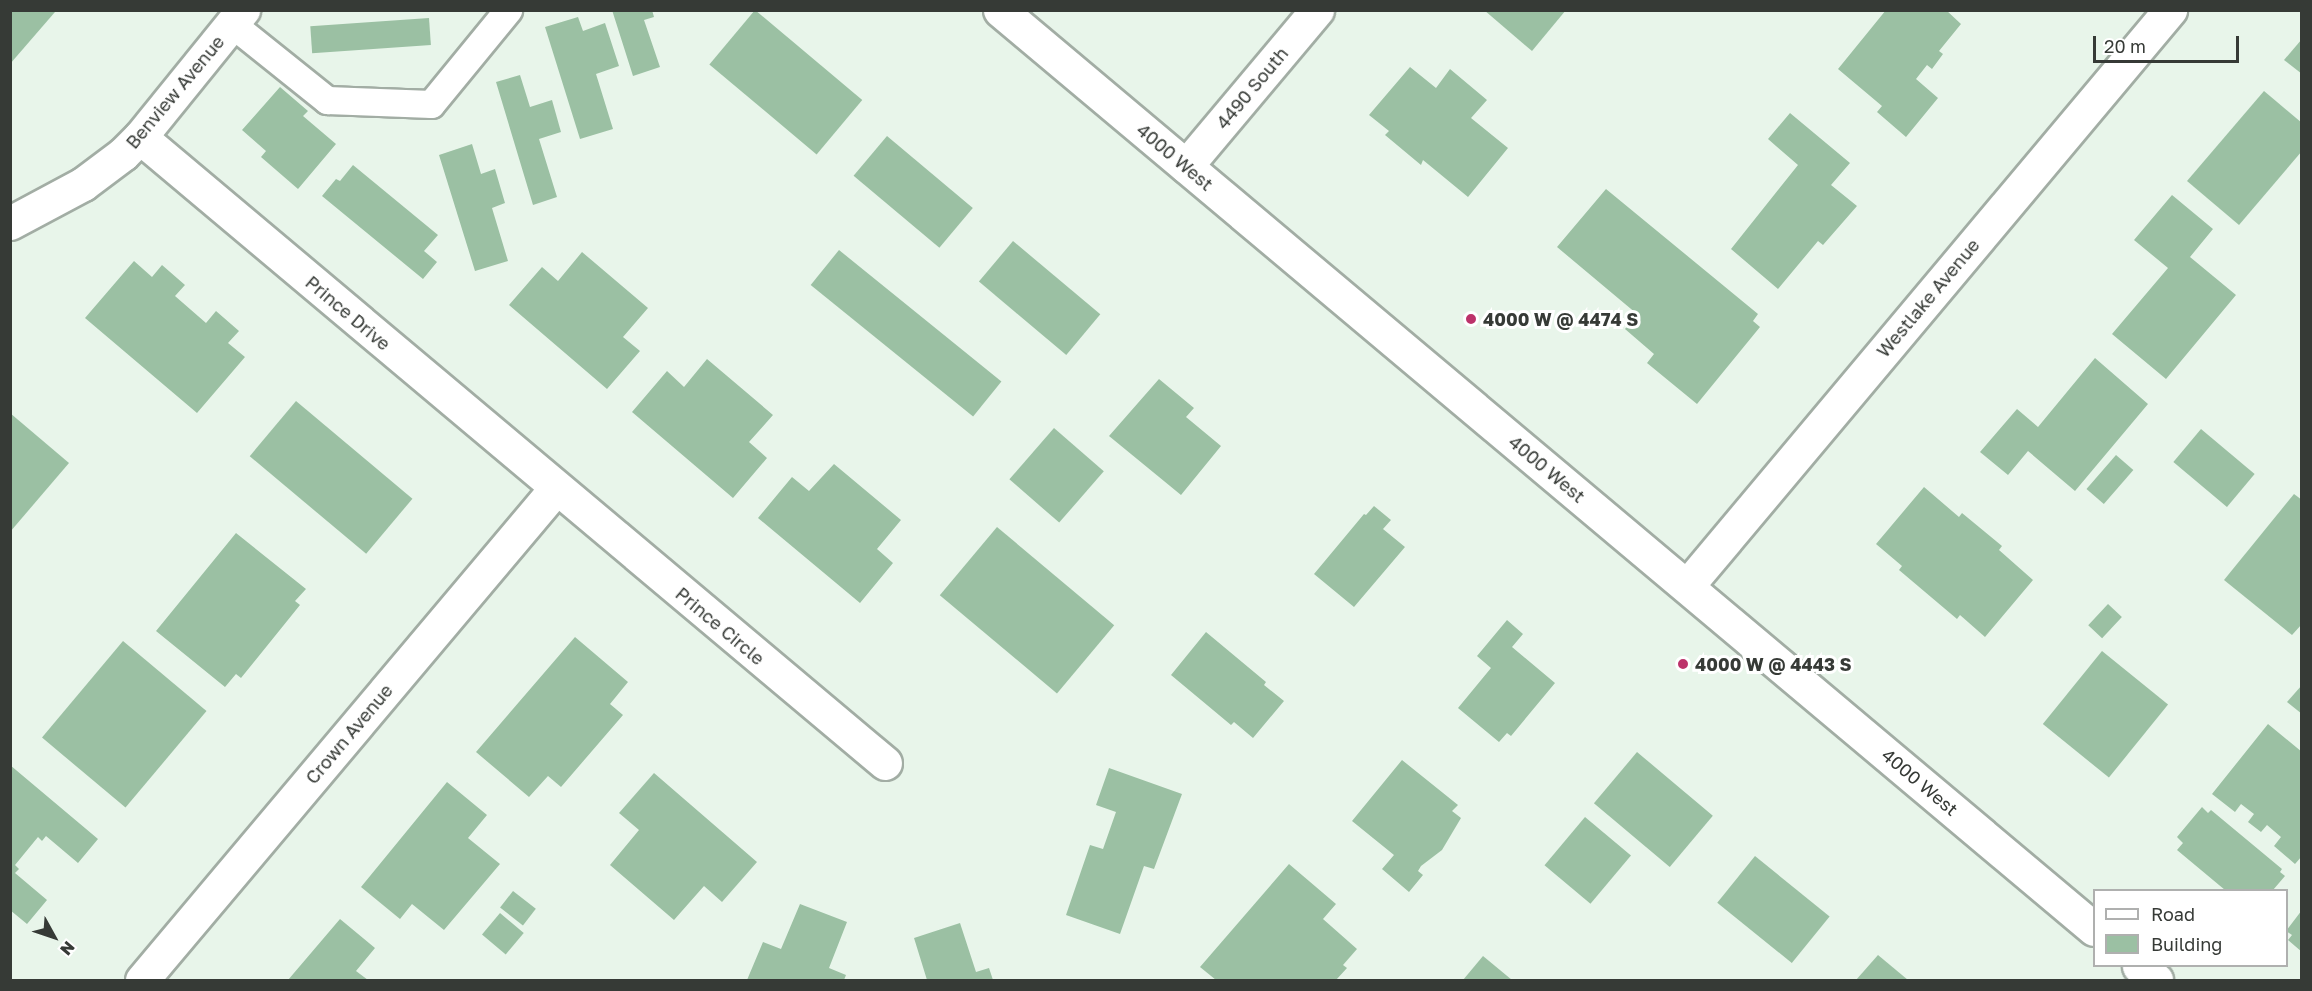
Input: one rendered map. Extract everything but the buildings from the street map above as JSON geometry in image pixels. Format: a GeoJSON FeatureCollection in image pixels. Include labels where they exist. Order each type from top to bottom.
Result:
{"type":"FeatureCollection","features":[{"type":"Feature","properties":{"kind":"street","name":"4000 West"},"geometry":{"type":"LineString","coordinates":[[1000,10],[2093,927]]}},
{"type":"Feature","properties":{"kind":"street","name":"4490 South"},"geometry":{"type":"LineString","coordinates":[[1186,166],[1317,10]]}},
{"type":"Feature","properties":{"kind":"street","name":"Westlake Avenue"},"geometry":{"type":"LineString","coordinates":[[1687,586],[2170,10]]}},
{"type":"Feature","properties":{"kind":"street","name":"Benview Avenue"},"geometry":{"type":"LineString","coordinates":[[12,220],[90,180],[141,137],[238,17]]}},
{"type":"Feature","properties":{"kind":"street","name":"Prince Drive"},"geometry":{"type":"LineString","coordinates":[[141,137],[555,488]]}},
{"type":"Feature","properties":{"kind":"street","name":"Prince Circle"},"geometry":{"type":"LineString","coordinates":[[555,488],[885,763]]}},
{"type":"Feature","properties":{"kind":"street","name":"Crown Avenue"},"geometry":{"type":"LineString","coordinates":[[142,981],[555,488]]}},
{"type":"Feature","properties":{"kind":"street"},"geometry":{"type":"LineString","coordinates":[[2140,967],[2156,981]]}},
{"type":"Feature","properties":{"kind":"lane"},"geometry":{"type":"LineString","coordinates":[[238,17],[327,100],[431,104],[508,10]]}},
{"type":"Feature","properties":{"kind":"place","name":"4000 W @ 4474 S"},"geometry":{"type":"Point","coordinates":[1471,319]}},
{"type":"Feature","properties":{"kind":"place","name":"4000 W @ 4443 S"},"geometry":{"type":"Point","coordinates":[1683,664]}}]}
